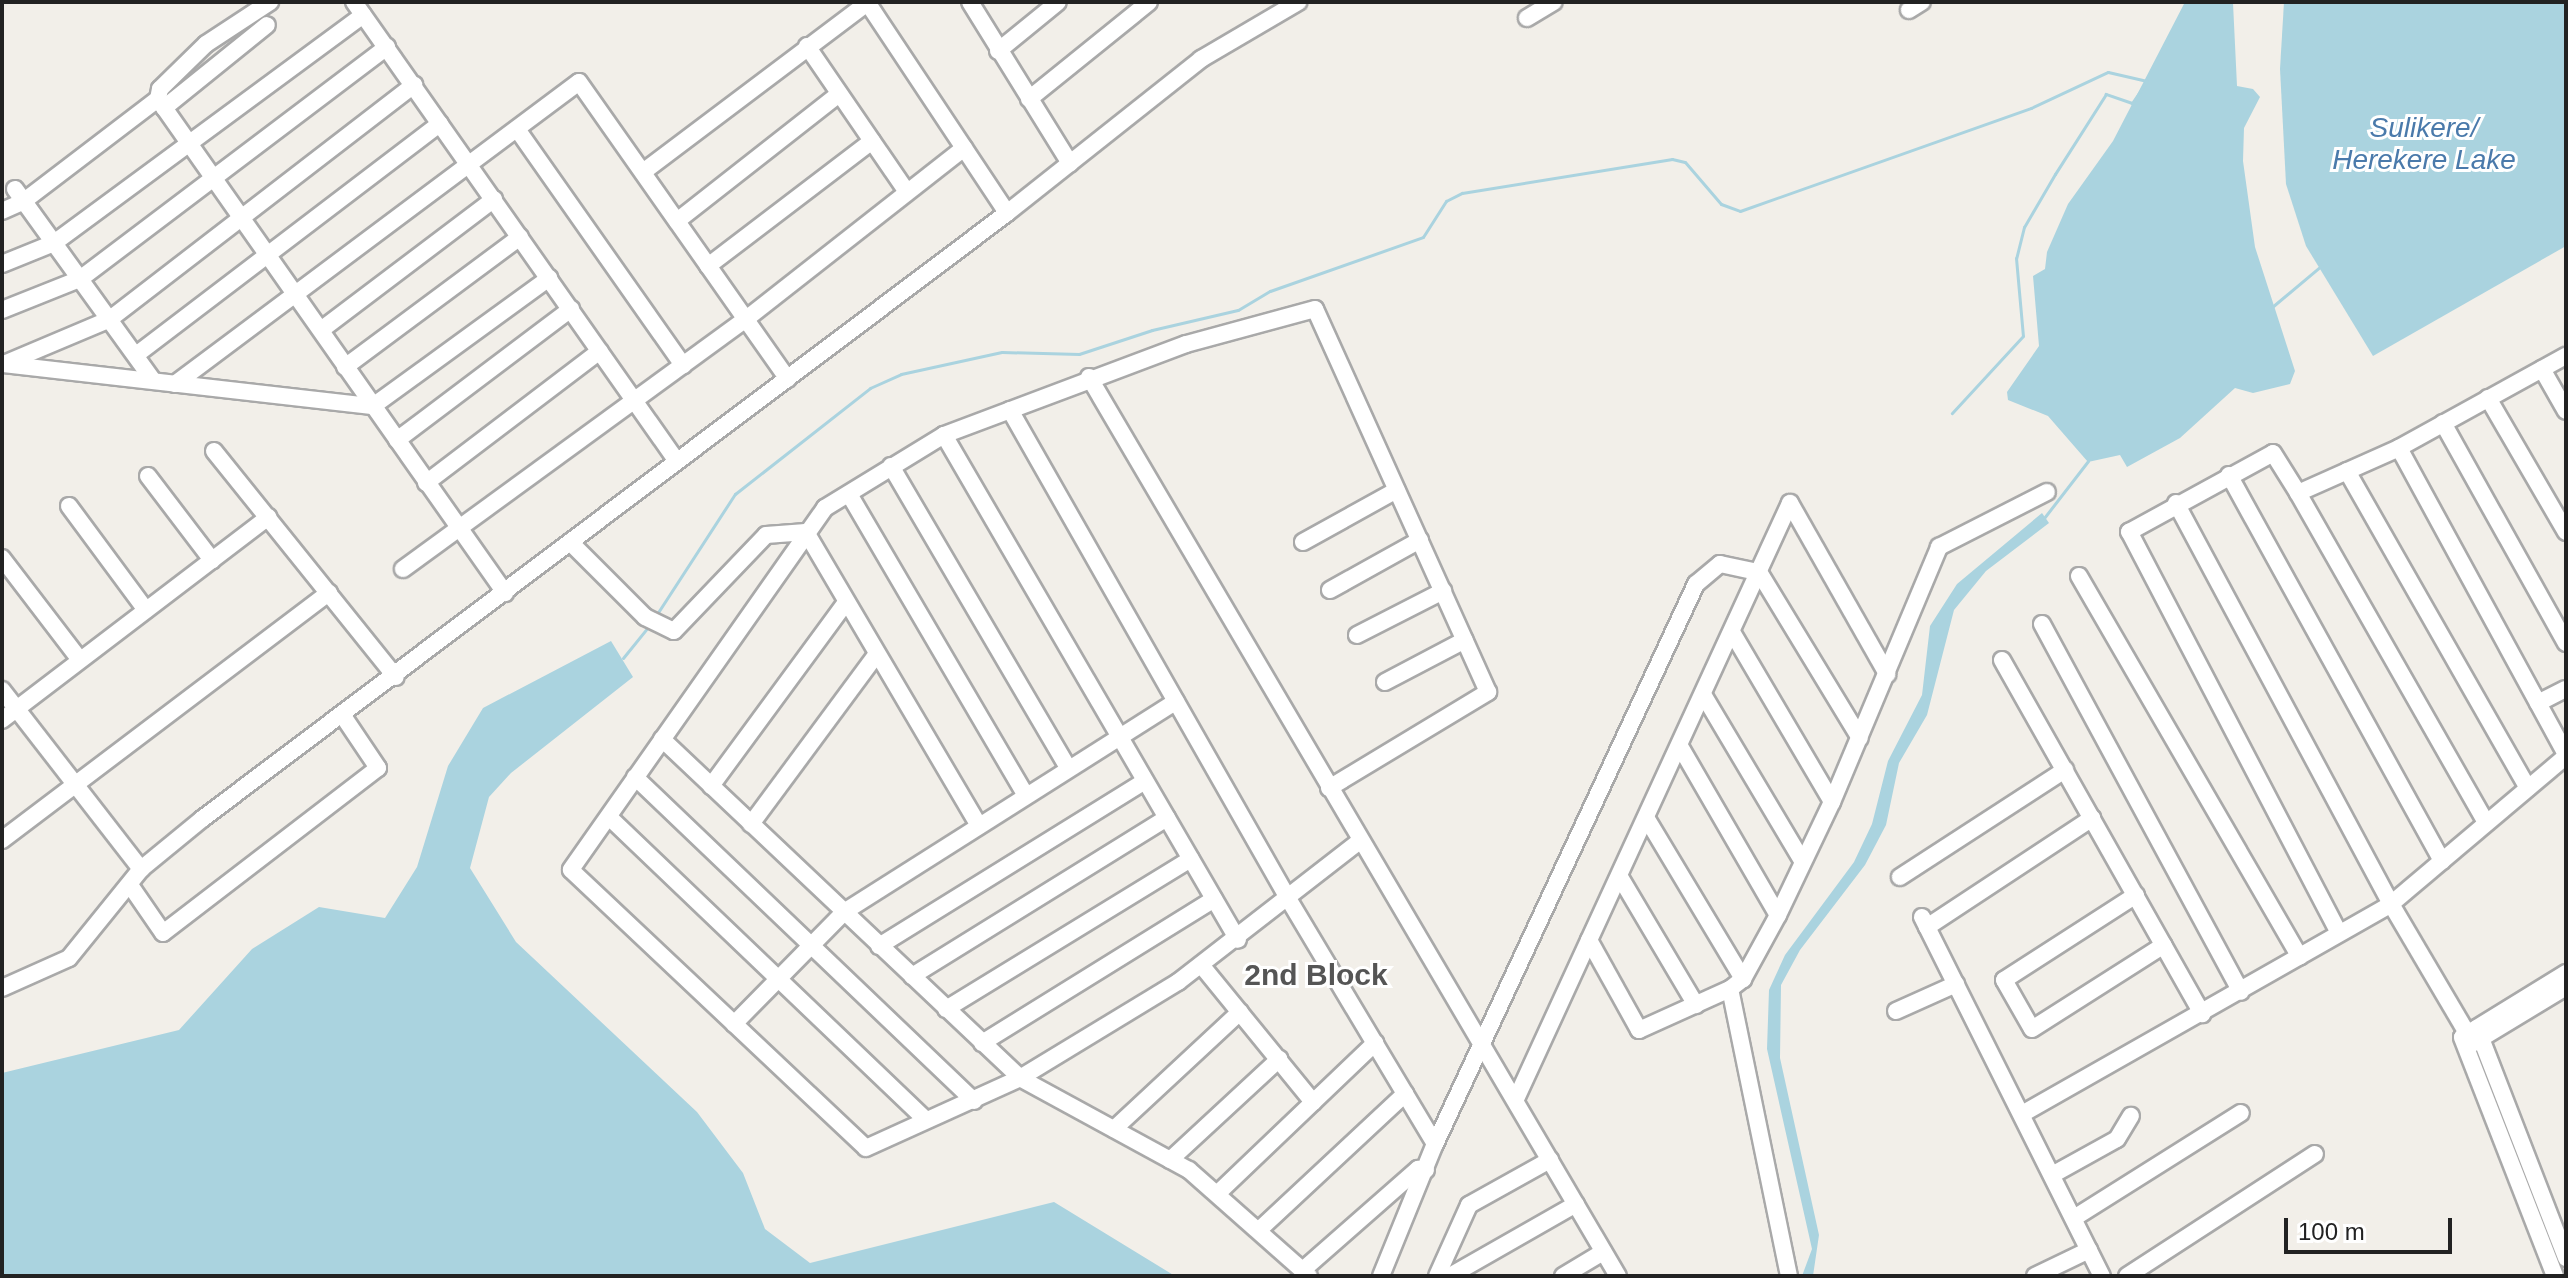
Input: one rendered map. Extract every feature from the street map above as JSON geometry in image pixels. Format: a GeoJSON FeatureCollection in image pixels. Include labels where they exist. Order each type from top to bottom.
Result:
{"type":"FeatureCollection","features":[{"type":"Feature","properties":{"kind":"street"},"geometry":{"type":"LineString","coordinates":[[270,2],[206,44],[160,89],[161,104],[216,176],[345,367],[505,593]]}},
{"type":"Feature","properties":{"kind":"street"},"geometry":{"type":"LineString","coordinates":[[643,172],[867,2],[1007,213]]}},
{"type":"Feature","properties":{"kind":"street"},"geometry":{"type":"LineString","coordinates":[[970,2],[1070,163]]}},
{"type":"Feature","properties":{"kind":"street"},"geometry":{"type":"LineString","coordinates":[[998,51],[1058,2]]}},
{"type":"Feature","properties":{"kind":"street"},"geometry":{"type":"LineString","coordinates":[[1029,99],[1149,2]]}},
{"type":"Feature","properties":{"kind":"street"},"geometry":{"type":"LineString","coordinates":[[2,988],[69,958],[141,869],[676,460],[1007,213],[1201,59],[1298,2]]}},
{"type":"Feature","properties":{"kind":"street"},"geometry":{"type":"LineString","coordinates":[[1527,18],[1554,2]]}},
{"type":"Feature","properties":{"kind":"street"},"geometry":{"type":"LineString","coordinates":[[2,264],[54,243],[358,9],[676,460]]}},
{"type":"Feature","properties":{"kind":"street"},"geometry":{"type":"LineString","coordinates":[[2,211],[19,195],[161,104],[267,25]]}},
{"type":"Feature","properties":{"kind":"street"},"geometry":{"type":"LineString","coordinates":[[807,46],[907,192]]}},
{"type":"Feature","properties":{"kind":"street"},"geometry":{"type":"LineString","coordinates":[[2,310],[80,279],[387,47]]}},
{"type":"Feature","properties":{"kind":"street"},"geometry":{"type":"LineString","coordinates":[[175,384],[579,82],[788,379]]}},
{"type":"Feature","properties":{"kind":"street"},"geometry":{"type":"LineString","coordinates":[[4,364],[110,319],[414,85]]}},
{"type":"Feature","properties":{"kind":"street"},"geometry":{"type":"LineString","coordinates":[[677,221],[839,94]]}},
{"type":"Feature","properties":{"kind":"street"},"geometry":{"type":"LineString","coordinates":[[136,355],[440,123]]}},
{"type":"Feature","properties":{"kind":"street"},"geometry":{"type":"LineString","coordinates":[[517,129],[683,365]]}},
{"type":"Feature","properties":{"kind":"street"},"geometry":{"type":"LineString","coordinates":[[708,266],[872,141]]}},
{"type":"Feature","properties":{"kind":"street"},"geometry":{"type":"LineString","coordinates":[[403,569],[746,319],[964,148]]}},
{"type":"Feature","properties":{"kind":"street"},"geometry":{"type":"LineString","coordinates":[[19,195],[153,380]]}},
{"type":"Feature","properties":{"kind":"street"},"geometry":{"type":"LineString","coordinates":[[321,330],[494,199]]}},
{"type":"Feature","properties":{"kind":"street"},"geometry":{"type":"LineString","coordinates":[[345,367],[520,237]]}},
{"type":"Feature","properties":{"kind":"street"},"geometry":{"type":"LineString","coordinates":[[4,364],[373,406],[549,278]]}},
{"type":"Feature","properties":{"kind":"street"},"geometry":{"type":"LineString","coordinates":[[397,440],[571,309]]}},
{"type":"Feature","properties":{"kind":"street"},"geometry":{"type":"LineString","coordinates":[[1329,788],[1488,692],[1315,309],[1186,344],[1089,377],[944,435],[825,508],[571,870],[866,1148],[1020,1078],[1202,966],[1360,841]]}},
{"type":"Feature","properties":{"kind":"street"},"geometry":{"type":"LineString","coordinates":[[426,483],[600,351]]}},
{"type":"Feature","properties":{"kind":"street"},"geometry":{"type":"LineString","coordinates":[[2298,493],[2399,448],[2566,356]]}},
{"type":"Feature","properties":{"kind":"street"},"geometry":{"type":"LineString","coordinates":[[2542,369],[2566,411]]}},
{"type":"Feature","properties":{"kind":"street"},"geometry":{"type":"LineString","coordinates":[[1089,377],[1360,841],[1485,1043],[1618,1276]]}},
{"type":"Feature","properties":{"kind":"street"},"geometry":{"type":"LineString","coordinates":[[2488,398],[2566,532]]}},
{"type":"Feature","properties":{"kind":"street"},"geometry":{"type":"LineString","coordinates":[[1010,410],[1289,900],[1435,1144]]}},
{"type":"Feature","properties":{"kind":"street"},"geometry":{"type":"LineString","coordinates":[[2443,423],[2566,643]]}},
{"type":"Feature","properties":{"kind":"street"},"geometry":{"type":"LineString","coordinates":[[944,435],[1238,940]]}},
{"type":"Feature","properties":{"kind":"street"},"geometry":{"type":"LineString","coordinates":[[2022,1114],[2391,904],[2566,755],[2399,448]]}},
{"type":"Feature","properties":{"kind":"street"},"geometry":{"type":"LineString","coordinates":[[214,451],[396,677]]}},
{"type":"Feature","properties":{"kind":"street"},"geometry":{"type":"LineString","coordinates":[[2339,933],[2129,532],[2176,503],[2273,453],[2486,823]]}},
{"type":"Feature","properties":{"kind":"street"},"geometry":{"type":"LineString","coordinates":[[891,466],[1069,769]]}},
{"type":"Feature","properties":{"kind":"street"},"geometry":{"type":"LineString","coordinates":[[2347,471],[2528,788]]}},
{"type":"Feature","properties":{"kind":"street"},"geometry":{"type":"LineString","coordinates":[[2229,475],[2442,861]]}},
{"type":"Feature","properties":{"kind":"street"},"geometry":{"type":"LineString","coordinates":[[148,476],[212,560]]}},
{"type":"Feature","properties":{"kind":"street"},"geometry":{"type":"LineString","coordinates":[[1303,542],[1397,490]]}},
{"type":"Feature","properties":{"kind":"street"},"geometry":{"type":"LineString","coordinates":[[1589,940],[1639,1030],[1736,984],[1778,915],[1832,802],[1939,547],[2047,492]]}},
{"type":"Feature","properties":{"kind":"street"},"geometry":{"type":"LineString","coordinates":[[849,494],[1026,796]]}},
{"type":"Feature","properties":{"kind":"street"},"geometry":{"type":"LineString","coordinates":[[1516,1099],[1681,748],[1790,503],[1887,674]]}},
{"type":"Feature","properties":{"kind":"street"},"geometry":{"type":"LineString","coordinates":[[2176,503],[2391,904],[2473,1037],[2566,1258]]}},
{"type":"Feature","properties":{"kind":"street"},"geometry":{"type":"LineString","coordinates":[[69,506],[146,610]]}},
{"type":"Feature","properties":{"kind":"street"},"geometry":{"type":"LineString","coordinates":[[2,720],[268,517]]}},
{"type":"Feature","properties":{"kind":"street"},"geometry":{"type":"LineString","coordinates":[[570,542],[651,622],[674,631],[766,535],[806,532]]}},
{"type":"Feature","properties":{"kind":"street"},"geometry":{"type":"LineString","coordinates":[[806,532],[979,826]]}},
{"type":"Feature","properties":{"kind":"street"},"geometry":{"type":"LineString","coordinates":[[1330,590],[1420,540]]}},
{"type":"Feature","properties":{"kind":"street"},"geometry":{"type":"LineString","coordinates":[[2,558],[80,660]]}},
{"type":"Feature","properties":{"kind":"street"},"geometry":{"type":"LineString","coordinates":[[1381,1276],[1435,1144],[1485,1043],[1696,584],[1720,564],[1759,572],[1860,738]]}},
{"type":"Feature","properties":{"kind":"street"},"geometry":{"type":"LineString","coordinates":[[2079,576],[2300,957]]}},
{"type":"Feature","properties":{"kind":"street"},"geometry":{"type":"LineString","coordinates":[[1357,635],[1443,591]]}},
{"type":"Feature","properties":{"kind":"street"},"geometry":{"type":"LineString","coordinates":[[2,840],[329,593]]}},
{"type":"Feature","properties":{"kind":"street"},"geometry":{"type":"LineString","coordinates":[[711,786],[846,602]]}},
{"type":"Feature","properties":{"kind":"street"},"geometry":{"type":"LineString","coordinates":[[2042,624],[2241,992]]}},
{"type":"Feature","properties":{"kind":"street"},"geometry":{"type":"LineString","coordinates":[[1732,632],[1832,802]]}},
{"type":"Feature","properties":{"kind":"street"},"geometry":{"type":"LineString","coordinates":[[1385,682],[1465,640]]}},
{"type":"Feature","properties":{"kind":"street"},"geometry":{"type":"LineString","coordinates":[[751,824],[876,655]]}},
{"type":"Feature","properties":{"kind":"street"},"geometry":{"type":"LineString","coordinates":[[2002,660],[2202,1014]]}},
{"type":"Feature","properties":{"kind":"street"},"geometry":{"type":"LineString","coordinates":[[2538,703],[2566,689]]}},
{"type":"Feature","properties":{"kind":"street"},"geometry":{"type":"LineString","coordinates":[[2,690],[141,869]]}},
{"type":"Feature","properties":{"kind":"street"},"geometry":{"type":"LineString","coordinates":[[1704,696],[1803,862]]}},
{"type":"Feature","properties":{"kind":"street"},"geometry":{"type":"LineString","coordinates":[[734,1024],[844,912],[1176,701]]}},
{"type":"Feature","properties":{"kind":"street"},"geometry":{"type":"LineString","coordinates":[[130,885],[163,933],[378,768],[343,716]]}},
{"type":"Feature","properties":{"kind":"street"},"geometry":{"type":"LineString","coordinates":[[662,739],[1020,1078],[1170,1160],[1217,1194],[1307,1273],[1418,1169],[1426,1170]]}},
{"type":"Feature","properties":{"kind":"street"},"geometry":{"type":"LineString","coordinates":[[1681,748],[1778,915]]}},
{"type":"Feature","properties":{"kind":"street"},"geometry":{"type":"LineString","coordinates":[[1900,877],[2065,770]]}},
{"type":"Feature","properties":{"kind":"street"},"geometry":{"type":"LineString","coordinates":[[635,777],[974,1101]]}},
{"type":"Feature","properties":{"kind":"street"},"geometry":{"type":"LineString","coordinates":[[879,946],[1145,781]]}},
{"type":"Feature","properties":{"kind":"street"},"geometry":{"type":"LineString","coordinates":[[609,817],[780,977],[925,1119]]}},
{"type":"Feature","properties":{"kind":"street"},"geometry":{"type":"LineString","coordinates":[[912,976],[1167,818]]}},
{"type":"Feature","properties":{"kind":"street"},"geometry":{"type":"LineString","coordinates":[[2092,818],[1925,922],[2102,1276]]}},
{"type":"Feature","properties":{"kind":"street"},"geometry":{"type":"LineString","coordinates":[[1647,819],[1736,984],[1789,1276]]}},
{"type":"Feature","properties":{"kind":"street"},"geometry":{"type":"LineString","coordinates":[[946,1009],[1191,859]]}},
{"type":"Feature","properties":{"kind":"street"},"geometry":{"type":"LineString","coordinates":[[1620,877],[1696,1005]]}},
{"type":"Feature","properties":{"kind":"street"},"geometry":{"type":"LineString","coordinates":[[2136,895],[2004,980],[2032,1029],[2164,945]]}},
{"type":"Feature","properties":{"kind":"street"},"geometry":{"type":"LineString","coordinates":[[982,1043],[1214,899]]}},
{"type":"Feature","properties":{"kind":"street"},"geometry":{"type":"LineString","coordinates":[[1202,966],[1313,1102]]}},
{"type":"Feature","properties":{"kind":"street"},"geometry":{"type":"LineString","coordinates":[[2473,1037],[2566,973]]}},
{"type":"Feature","properties":{"kind":"street"},"geometry":{"type":"LineString","coordinates":[[1896,1011],[1956,984]]}},
{"type":"Feature","properties":{"kind":"street"},"geometry":{"type":"LineString","coordinates":[[2473,1037],[2566,987]]}},
{"type":"Feature","properties":{"kind":"street"},"geometry":{"type":"LineString","coordinates":[[1114,1129],[1240,1012]]}},
{"type":"Feature","properties":{"kind":"street"},"geometry":{"type":"LineString","coordinates":[[2473,1037],[2555,1276]]}},
{"type":"Feature","properties":{"kind":"street"},"geometry":{"type":"LineString","coordinates":[[1217,1194],[1375,1043]]}},
{"type":"Feature","properties":{"kind":"street"},"geometry":{"type":"LineString","coordinates":[[1170,1160],[1279,1059]]}},
{"type":"Feature","properties":{"kind":"street"},"geometry":{"type":"LineString","coordinates":[[1259,1230],[1405,1094]]}},
{"type":"Feature","properties":{"kind":"street"},"geometry":{"type":"LineString","coordinates":[[2074,1218],[2241,1113]]}},
{"type":"Feature","properties":{"kind":"street"},"geometry":{"type":"LineString","coordinates":[[2052,1175],[2117,1139],[2131,1116]]}},
{"type":"Feature","properties":{"kind":"street"},"geometry":{"type":"LineString","coordinates":[[2127,1276],[2315,1154]]}},
{"type":"Feature","properties":{"kind":"street"},"geometry":{"type":"LineString","coordinates":[[1437,1276],[1469,1205],[1550,1160]]}},
{"type":"Feature","properties":{"kind":"street"},"geometry":{"type":"LineString","coordinates":[[1450,1276],[1576,1204]]}},
{"type":"Feature","properties":{"kind":"street"},"geometry":{"type":"LineString","coordinates":[[2035,1276],[2089,1250]]}},
{"type":"Feature","properties":{"kind":"street"},"geometry":{"type":"LineString","coordinates":[[1563,1276],[1603,1252]]}},
{"type":"Feature","properties":{"kind":"water"},"geometry":{"type":"Polygon","coordinates":[[[2185,2],[2233,3],[2237,86],[2253,89],[2260,97],[2244,128],[2243,161],[2255,247],[2295,371],[2290,384],[2253,393],[2235,388],[2180,438],[2127,467],[2120,455],[2088,462],[2048,416],[2008,400],[2007,392],[2039,346],[2033,276],[2045,269],[2047,252],[2068,204],[2113,141],[2185,2]]]}},
{"type":"Feature","properties":{"kind":"water","name":"Sulikere/ Herekere Lake"},"geometry":{"type":"Polygon","coordinates":[[[2284,2],[2566,2],[2566,246],[2373,356],[2306,246],[2286,184],[2280,69],[2284,2]]]}},
{"type":"Feature","properties":{"kind":"water"},"geometry":{"type":"Polygon","coordinates":[[[2042,513],[2049,523],[1986,571],[1954,610],[1927,715],[1899,763],[1886,825],[1865,865],[1800,950],[1781,985],[1780,1058],[1819,1235],[1813,1276],[1802,1276],[1812,1249],[1767,1049],[1769,990],[1785,955],[1854,862],[1872,824],[1888,761],[1922,695],[1930,626],[1957,584],[2042,513]]]}},
{"type":"Feature","properties":{"kind":"water"},"geometry":{"type":"Polygon","coordinates":[[[611,641],[633,677],[511,773],[489,797],[470,868],[516,942],[697,1112],[743,1173],[765,1229],[810,1263],[1054,1202],[1175,1276],[2,1276],[2,1073],[179,1030],[252,949],[319,907],[385,918],[417,867],[448,766],[483,708],[611,641]]]}},
{"type":"Feature","properties":{"kind":"waterway"},"geometry":{"type":"LineString","coordinates":[[655,617],[735,494],[870,388],[901,374],[1002,352],[1079,354],[1152,330],[1238,310],[1270,291],[1423,237],[1446,201],[1462,193],[1672,159],[1685,162],[1721,204],[1740,211],[2031,108],[2108,72],[2147,81],[2132,103],[2106,94],[2055,174],[2024,227],[2016,258],[2023,336],[1952,413]]}},
{"type":"Feature","properties":{"kind":"waterway"},"geometry":{"type":"LineString","coordinates":[[2272,307],[2321,266]]}},
{"type":"Feature","properties":{"kind":"waterway"},"geometry":{"type":"LineString","coordinates":[[2044,518],[2088,461]]}},
{"type":"Feature","properties":{"kind":"waterway"},"geometry":{"type":"LineString","coordinates":[[623,658],[648,627]]}},
{"type":"Feature","properties":{"kind":"district","name":"2nd Block"},"geometry":{"type":"Point","coordinates":[1316,975]}}]}
